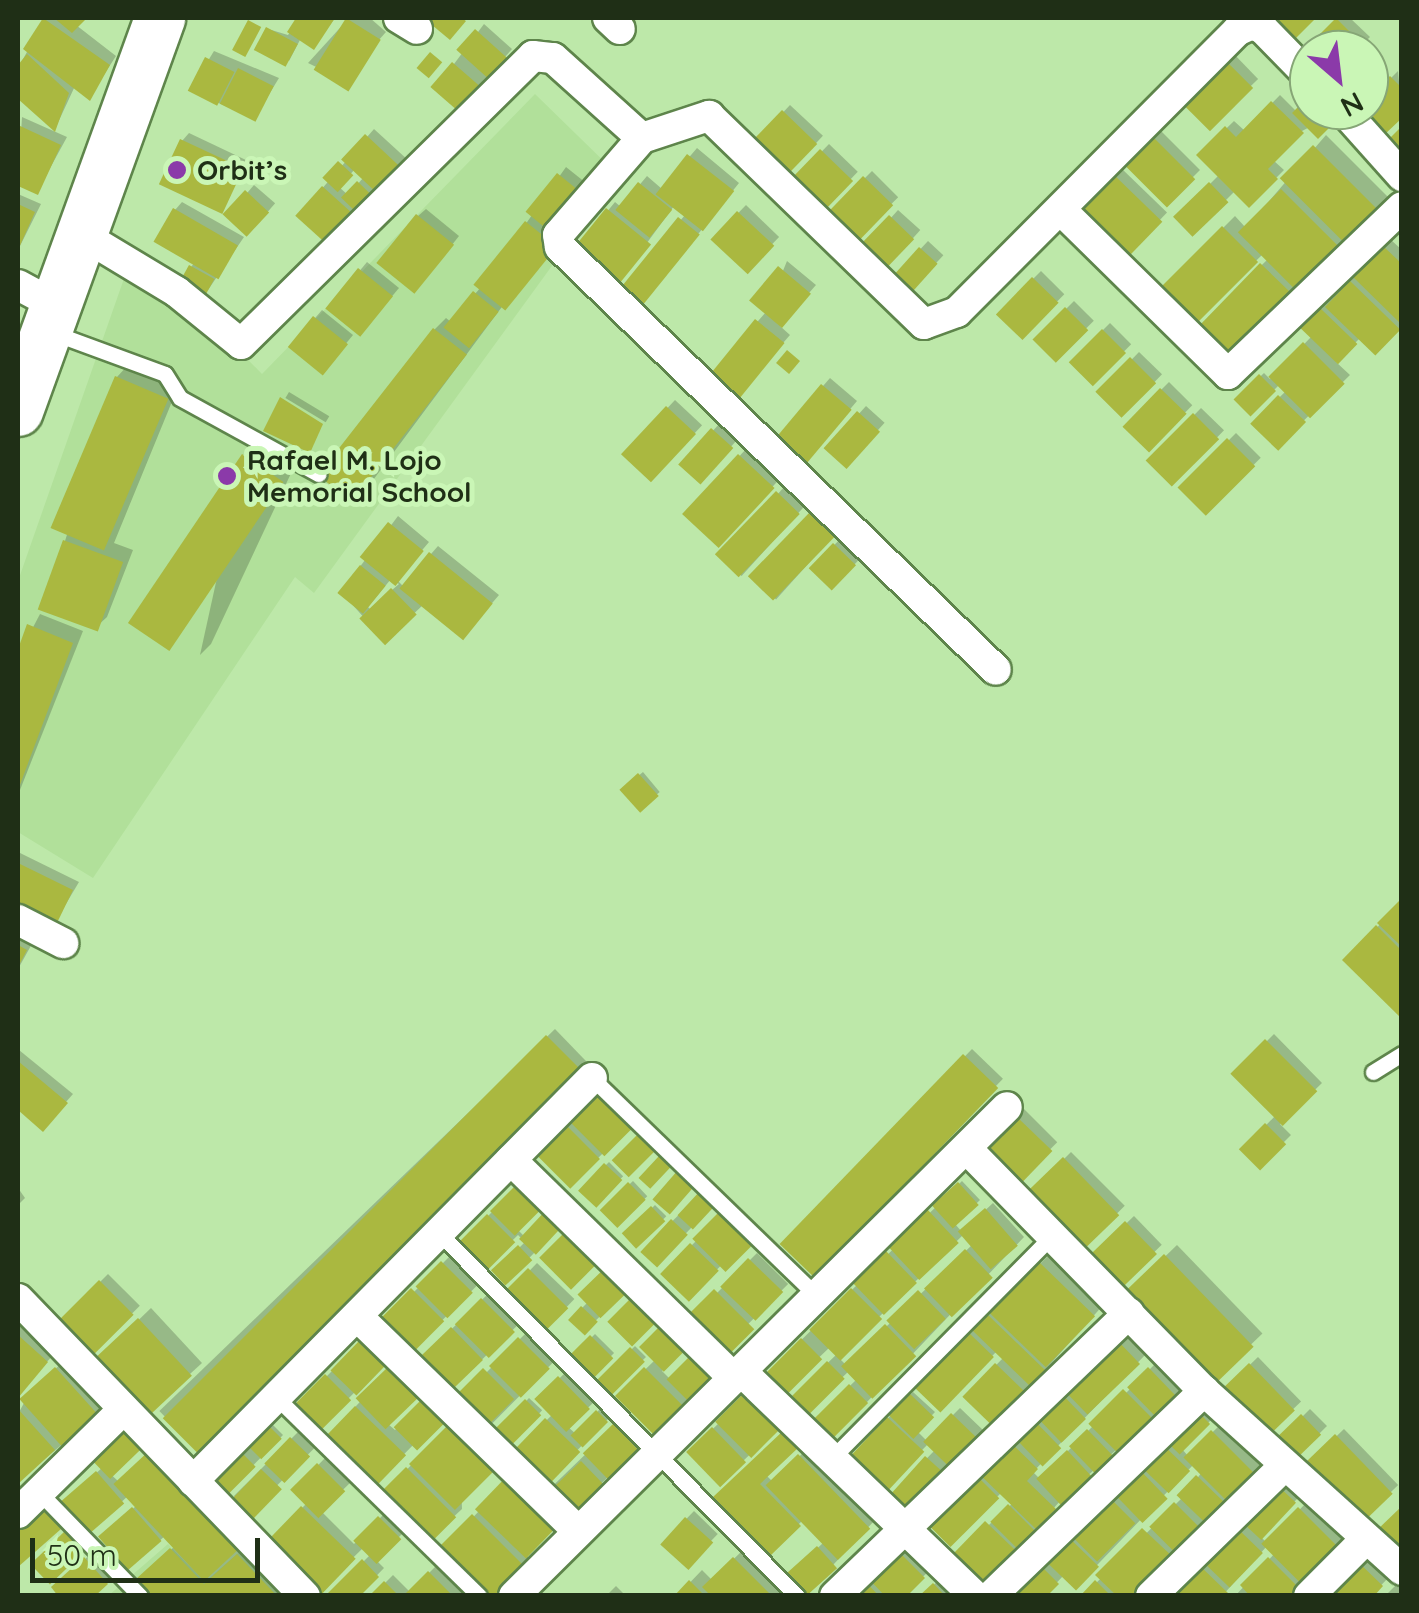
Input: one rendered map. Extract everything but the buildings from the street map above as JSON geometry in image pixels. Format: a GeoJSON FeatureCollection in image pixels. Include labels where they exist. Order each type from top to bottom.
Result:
{"type":"FeatureCollection","features":[{"type":"Feature","properties":{"kind":"highway"},"geometry":{"type":"LineString","coordinates":[[18,411],[41,307],[80,234],[160,18]]}},
{"type":"Feature","properties":{"kind":"street"},"geometry":{"type":"LineString","coordinates":[[996,670],[560,247],[558,235],[642,138],[709,116],[924,324],[957,312],[1237,31],[1252,24],[1263,29],[1289,56]]}},
{"type":"Feature","properties":{"kind":"street"},"geometry":{"type":"LineString","coordinates":[[80,234],[177,292],[242,344],[533,56],[553,58],[642,138]]}},
{"type":"Feature","properties":{"kind":"street"},"geometry":{"type":"LineString","coordinates":[[1360,130],[1402,176]]}},
{"type":"Feature","properties":{"kind":"street"},"geometry":{"type":"LineString","coordinates":[[1061,210],[1228,374],[1402,207]]}},
{"type":"Feature","properties":{"kind":"street"},"geometry":{"type":"LineString","coordinates":[[18,920],[63,943]]}},
{"type":"Feature","properties":{"kind":"street"},"geometry":{"type":"LineString","coordinates":[[193,1481],[592,1078]]}},
{"type":"Feature","properties":{"kind":"street"},"geometry":{"type":"LineString","coordinates":[[514,1596],[576,1529],[1007,1107]]}},
{"type":"Feature","properties":{"kind":"street"},"geometry":{"type":"LineString","coordinates":[[966,1149],[1204,1390],[1402,1570]]}},
{"type":"Feature","properties":{"kind":"street"},"geometry":{"type":"LineString","coordinates":[[512,1160],[738,1374],[834,1456],[975,1596]]}},
{"type":"Feature","properties":{"kind":"street"},"geometry":{"type":"LineString","coordinates":[[18,1299],[305,1596]]}},
{"type":"Feature","properties":{"kind":"street"},"geometry":{"type":"LineString","coordinates":[[836,1596],[1128,1313]]}},
{"type":"Feature","properties":{"kind":"street"},"geometry":{"type":"LineString","coordinates":[[357,1316],[576,1529]]}},
{"type":"Feature","properties":{"kind":"street"},"geometry":{"type":"LineString","coordinates":[[992,1596],[1204,1390]]}},
{"type":"Feature","properties":{"kind":"street"},"geometry":{"type":"LineString","coordinates":[[28,1502],[124,1410]]}},
{"type":"Feature","properties":{"kind":"street"},"geometry":{"type":"LineString","coordinates":[[1151,1596],[1284,1466]]}},
{"type":"Feature","properties":{"kind":"street"},"geometry":{"type":"LineString","coordinates":[[1309,1596],[1366,1538]]}},
{"type":"Feature","properties":{"kind":"lane"},"geometry":{"type":"LineString","coordinates":[[41,307],[165,374],[180,398],[318,474]]}},
{"type":"Feature","properties":{"kind":"lane"},"geometry":{"type":"LineString","coordinates":[[1373,1072],[1402,1054]]}},
{"type":"Feature","properties":{"kind":"lane"},"geometry":{"type":"LineString","coordinates":[[592,1078],[818,1296]]}},
{"type":"Feature","properties":{"kind":"lane"},"geometry":{"type":"LineString","coordinates":[[438,1233],[797,1596]]}},
{"type":"Feature","properties":{"kind":"lane"},"geometry":{"type":"LineString","coordinates":[[834,1456],[1052,1236]]}},
{"type":"Feature","properties":{"kind":"lane"},"geometry":{"type":"LineString","coordinates":[[276,1397],[479,1596]]}},
{"type":"Feature","properties":{"kind":"lane"},"geometry":{"type":"LineString","coordinates":[[28,1502],[140,1596]]}},
{"type":"Feature","properties":{"kind":"shaded area","name":"Rafael M. Lojo Memorial School"},"geometry":{"type":"Polygon","coordinates":[[[535,94],[618,175],[314,593],[295,577],[93,878],[18,832],[18,581],[127,270],[204,315],[262,374],[535,94]]]}},
{"type":"Feature","properties":{"kind":"shaded area"},"geometry":{"type":"Polygon","coordinates":[[[168,1544],[205,1582],[243,1549],[284,1596],[108,1596],[168,1544]]]}},
{"type":"Feature","properties":{"kind":"place","name":"Orbit’s"},"geometry":{"type":"Point","coordinates":[177,170]}},
{"type":"Feature","properties":{"kind":"place","name":"Rafael M. Lojo Memorial School"},"geometry":{"type":"Point","coordinates":[227,476]}}]}
